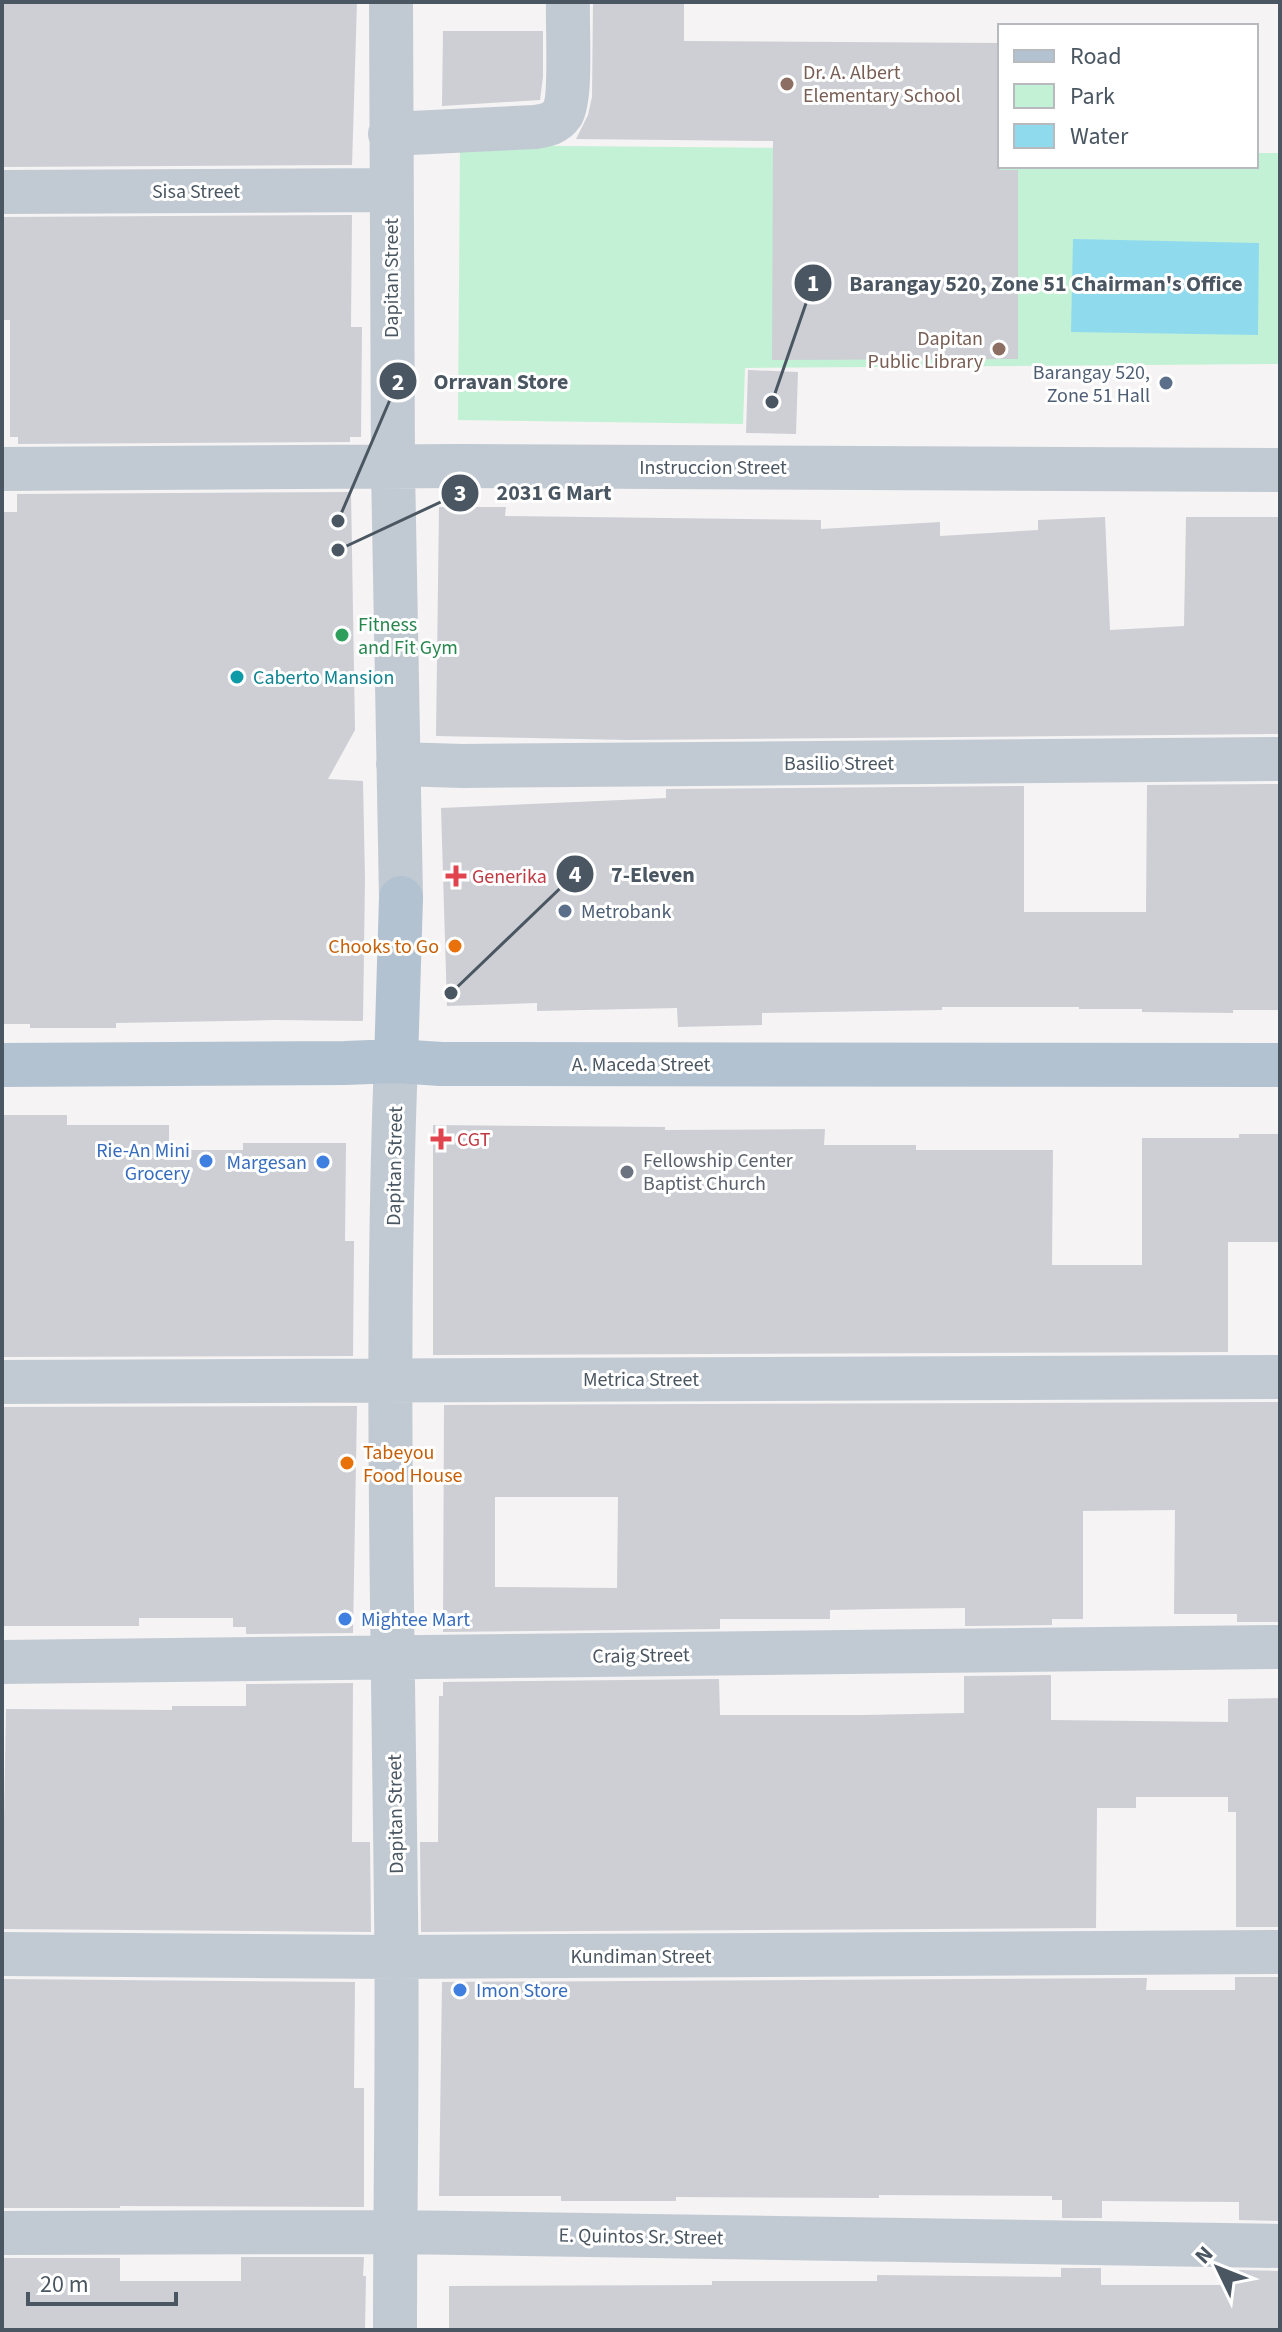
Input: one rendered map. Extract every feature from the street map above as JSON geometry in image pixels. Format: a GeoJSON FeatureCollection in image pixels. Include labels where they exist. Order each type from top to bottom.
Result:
{"type":"FeatureCollection","features":[{"type":"Feature","properties":{"kind":"main road","name":"Dapitan Street"},"geometry":{"type":"LineString","coordinates":[[396,1061],[401,898]]}},
{"type":"Feature","properties":{"kind":"main road","name":"A. Maceda Street"},"geometry":{"type":"LineString","coordinates":[[2,1065],[396,1061],[473,1064],[1280,1065]]}},
{"type":"Feature","properties":{"kind":"street","name":"Dapitan Street"},"geometry":{"type":"LineString","coordinates":[[391,2],[393,467],[401,898]]}},
{"type":"Feature","properties":{"kind":"street"},"geometry":{"type":"LineString","coordinates":[[390,134],[535,127],[555,123],[564,111],[567,95],[568,2]]}},
{"type":"Feature","properties":{"kind":"street","name":"Sisa Street"},"geometry":{"type":"LineString","coordinates":[[2,192],[390,190]]}},
{"type":"Feature","properties":{"kind":"street","name":"Instruccion Street"},"geometry":{"type":"LineString","coordinates":[[2,469],[1280,470]]}},
{"type":"Feature","properties":{"kind":"street","name":"Basilio Street"},"geometry":{"type":"LineString","coordinates":[[398,764],[1280,759]]}},
{"type":"Feature","properties":{"kind":"street","name":"Dapitan Street"},"geometry":{"type":"LineString","coordinates":[[395,2330],[397,1957],[392,1379],[396,1061]]}},
{"type":"Feature","properties":{"kind":"street","name":"Metrica Street"},"geometry":{"type":"LineString","coordinates":[[2,1382],[1280,1377]]}},
{"type":"Feature","properties":{"kind":"street","name":"Craig Street"},"geometry":{"type":"LineString","coordinates":[[2,1662],[1280,1647]]}},
{"type":"Feature","properties":{"kind":"street","name":"Kundiman Street"},"geometry":{"type":"LineString","coordinates":[[2,1954],[397,1957],[1280,1952]]}},
{"type":"Feature","properties":{"kind":"street","name":"E. Quintos Sr. Street"},"geometry":{"type":"LineString","coordinates":[[2,2233],[395,2232],[1280,2246]]}},
{"type":"Feature","properties":{"kind":"green space"},"geometry":{"type":"Polygon","coordinates":[[[460,145],[998,150],[998,168],[1258,168],[1258,153],[1280,153],[1280,364],[745,368],[743,424],[458,420],[460,145]]]}},
{"type":"Feature","properties":{"kind":"water"},"geometry":{"type":"Polygon","coordinates":[[[1073,239],[1259,243],[1258,335],[1071,332],[1073,239]]]}},
{"type":"Feature","properties":{"kind":"building"},"geometry":{"type":"Polygon","coordinates":[[[2,2],[357,2],[352,165],[2,167],[2,2]]]}},
{"type":"Feature","properties":{"kind":"building"},"geometry":{"type":"Polygon","coordinates":[[[593,2],[684,2],[684,41],[998,43],[998,168],[1018,170],[1018,359],[772,360],[773,141],[576,139],[588,115],[592,97],[593,2]]]}},
{"type":"Feature","properties":{"kind":"building"},"geometry":{"type":"Polygon","coordinates":[[[443,31],[543,31],[540,100],[442,106],[443,31]]]}},
{"type":"Feature","properties":{"kind":"building"},"geometry":{"type":"Polygon","coordinates":[[[352,215],[351,327],[362,327],[361,437],[350,437],[350,442],[18,444],[18,437],[10,437],[10,320],[2,320],[2,217],[352,215]]]}},
{"type":"Feature","properties":{"kind":"building"},"geometry":{"type":"Polygon","coordinates":[[[748,370],[798,372],[796,434],[746,433],[748,370]]]}},
{"type":"Feature","properties":{"kind":"building"},"geometry":{"type":"Polygon","coordinates":[[[351,492],[355,730],[328,779],[363,781],[363,1021],[116,1023],[116,1028],[30,1028],[30,1024],[2,1024],[2,512],[17,512],[17,494],[351,492]]]}},
{"type":"Feature","properties":{"kind":"building"},"geometry":{"type":"Polygon","coordinates":[[[439,507],[506,507],[505,516],[821,520],[821,529],[940,522],[940,536],[1038,530],[1038,520],[1105,517],[1110,630],[1184,626],[1186,517],[1280,517],[1280,734],[628,740],[436,736],[439,507]]]}},
{"type":"Feature","properties":{"kind":"building"},"geometry":{"type":"Polygon","coordinates":[[[1280,784],[1280,1010],[1233,1010],[1233,1013],[1142,1012],[1142,1009],[1079,1007],[942,1007],[942,1010],[762,1013],[762,1025],[678,1027],[677,1008],[537,1011],[537,1003],[447,1006],[441,808],[666,798],[666,789],[1024,786],[1024,912],[1146,912],[1147,785],[1280,784]]]}},
{"type":"Feature","properties":{"kind":"building"},"geometry":{"type":"Polygon","coordinates":[[[2,1115],[67,1115],[67,1125],[169,1125],[169,1150],[243,1150],[243,1143],[346,1143],[345,1241],[354,1241],[353,1356],[2,1357],[2,1115]]]}},
{"type":"Feature","properties":{"kind":"building"},"geometry":{"type":"Polygon","coordinates":[[[433,1125],[665,1127],[665,1130],[825,1129],[824,1145],[916,1145],[916,1150],[1053,1150],[1052,1265],[1142,1265],[1142,1138],[1239,1138],[1239,1134],[1280,1134],[1280,1242],[1228,1242],[1228,1352],[433,1355],[433,1125]]]}},
{"type":"Feature","properties":{"kind":"building"},"geometry":{"type":"Polygon","coordinates":[[[1280,1402],[1280,1622],[1237,1622],[1237,1614],[1174,1614],[1175,1510],[1083,1511],[1083,1619],[1052,1619],[1052,1625],[965,1626],[965,1608],[830,1610],[830,1619],[720,1619],[720,1629],[443,1632],[444,1405],[1280,1402]],[[495,1497],[495,1587],[617,1588],[618,1497],[495,1497]]]}},
{"type":"Feature","properties":{"kind":"building"},"geometry":{"type":"Polygon","coordinates":[[[357,1406],[353,1633],[246,1634],[246,1627],[233,1627],[233,1618],[139,1618],[139,1626],[2,1626],[2,1407],[357,1406]]]}},
{"type":"Feature","properties":{"kind":"building"},"geometry":{"type":"Polygon","coordinates":[[[1051,1675],[1051,1720],[1228,1722],[1228,1699],[1280,1698],[1280,1927],[1236,1927],[1236,1812],[1228,1812],[1228,1797],[1136,1797],[1136,1808],[1097,1808],[1096,1928],[421,1932],[420,1842],[438,1842],[439,1696],[443,1696],[443,1682],[719,1679],[720,1715],[864,1715],[964,1713],[964,1676],[1051,1675]]]}},
{"type":"Feature","properties":{"kind":"building"},"geometry":{"type":"Polygon","coordinates":[[[353,1683],[352,1842],[370,1842],[371,1932],[2,1929],[6,1709],[172,1710],[172,1706],[246,1706],[246,1684],[353,1683]]]}},
{"type":"Feature","properties":{"kind":"building"},"geometry":{"type":"Polygon","coordinates":[[[1235,1977],[1280,1977],[1280,2221],[1239,2220],[1239,2202],[1102,2201],[1102,2218],[1062,2218],[1062,2200],[1052,2200],[1052,2196],[676,2197],[676,2201],[561,2201],[561,2196],[439,2196],[442,1982],[1147,1978],[1146,1990],[1235,1990],[1235,1977]]]}},
{"type":"Feature","properties":{"kind":"building"},"geometry":{"type":"Polygon","coordinates":[[[2,1979],[355,1982],[354,2088],[364,2088],[364,2207],[2,2208],[2,1979]]]}},
{"type":"Feature","properties":{"kind":"building"},"geometry":{"type":"Polygon","coordinates":[[[241,2257],[364,2257],[365,2330],[2,2330],[2,2258],[120,2258],[120,2281],[241,2281],[241,2257]]]}},
{"type":"Feature","properties":{"kind":"building"},"geometry":{"type":"Polygon","coordinates":[[[1061,2268],[1101,2268],[1101,2285],[1234,2285],[1234,2281],[1240,2281],[1239,2270],[1280,2271],[1280,2330],[449,2330],[449,2286],[877,2281],[877,2275],[1061,2277],[1061,2268]]]}},
{"type":"Feature","properties":{"kind":"place","name":"Dr. A. Albert Elementary School"},"geometry":{"type":"Point","coordinates":[787,84]}},
{"type":"Feature","properties":{"kind":"place","name":"Dapitan Public Library"},"geometry":{"type":"Point","coordinates":[999,349]}},
{"type":"Feature","properties":{"kind":"place","name":"Barangay 520, Zone 51 Hall"},"geometry":{"type":"Point","coordinates":[1166,383]}},
{"type":"Feature","properties":{"kind":"place","name":"Barangay 520, Zone 51 Chairman's Office"},"geometry":{"type":"Point","coordinates":[772,402]}},
{"type":"Feature","properties":{"kind":"place","name":"Orravan Store"},"geometry":{"type":"Point","coordinates":[338,521]}},
{"type":"Feature","properties":{"kind":"place","name":"2031 G Mart"},"geometry":{"type":"Point","coordinates":[338,550]}},
{"type":"Feature","properties":{"kind":"place","name":"Fitness and Fit Gym"},"geometry":{"type":"Point","coordinates":[342,635]}},
{"type":"Feature","properties":{"kind":"place","name":"Caberto Mansion"},"geometry":{"type":"Point","coordinates":[237,677]}},
{"type":"Feature","properties":{"kind":"place","name":"Generika"},"geometry":{"type":"Point","coordinates":[456,876]}},
{"type":"Feature","properties":{"kind":"place","name":"Metrobank"},"geometry":{"type":"Point","coordinates":[565,911]}},
{"type":"Feature","properties":{"kind":"place","name":"Chooks to Go"},"geometry":{"type":"Point","coordinates":[455,946]}},
{"type":"Feature","properties":{"kind":"place","name":"7-Eleven"},"geometry":{"type":"Point","coordinates":[451,993]}},
{"type":"Feature","properties":{"kind":"place","name":"CGT"},"geometry":{"type":"Point","coordinates":[441,1139]}},
{"type":"Feature","properties":{"kind":"place","name":"Rie-An Mini Grocery"},"geometry":{"type":"Point","coordinates":[206,1161]}},
{"type":"Feature","properties":{"kind":"place","name":"Margesan"},"geometry":{"type":"Point","coordinates":[323,1162]}},
{"type":"Feature","properties":{"kind":"place","name":"Fellowship Center Baptist Church"},"geometry":{"type":"Point","coordinates":[627,1172]}},
{"type":"Feature","properties":{"kind":"place","name":"Tabeyou Food House"},"geometry":{"type":"Point","coordinates":[347,1463]}},
{"type":"Feature","properties":{"kind":"place","name":"Mightee Mart"},"geometry":{"type":"Point","coordinates":[345,1619]}},
{"type":"Feature","properties":{"kind":"place","name":"Imon Store"},"geometry":{"type":"Point","coordinates":[460,1990]}}]}
